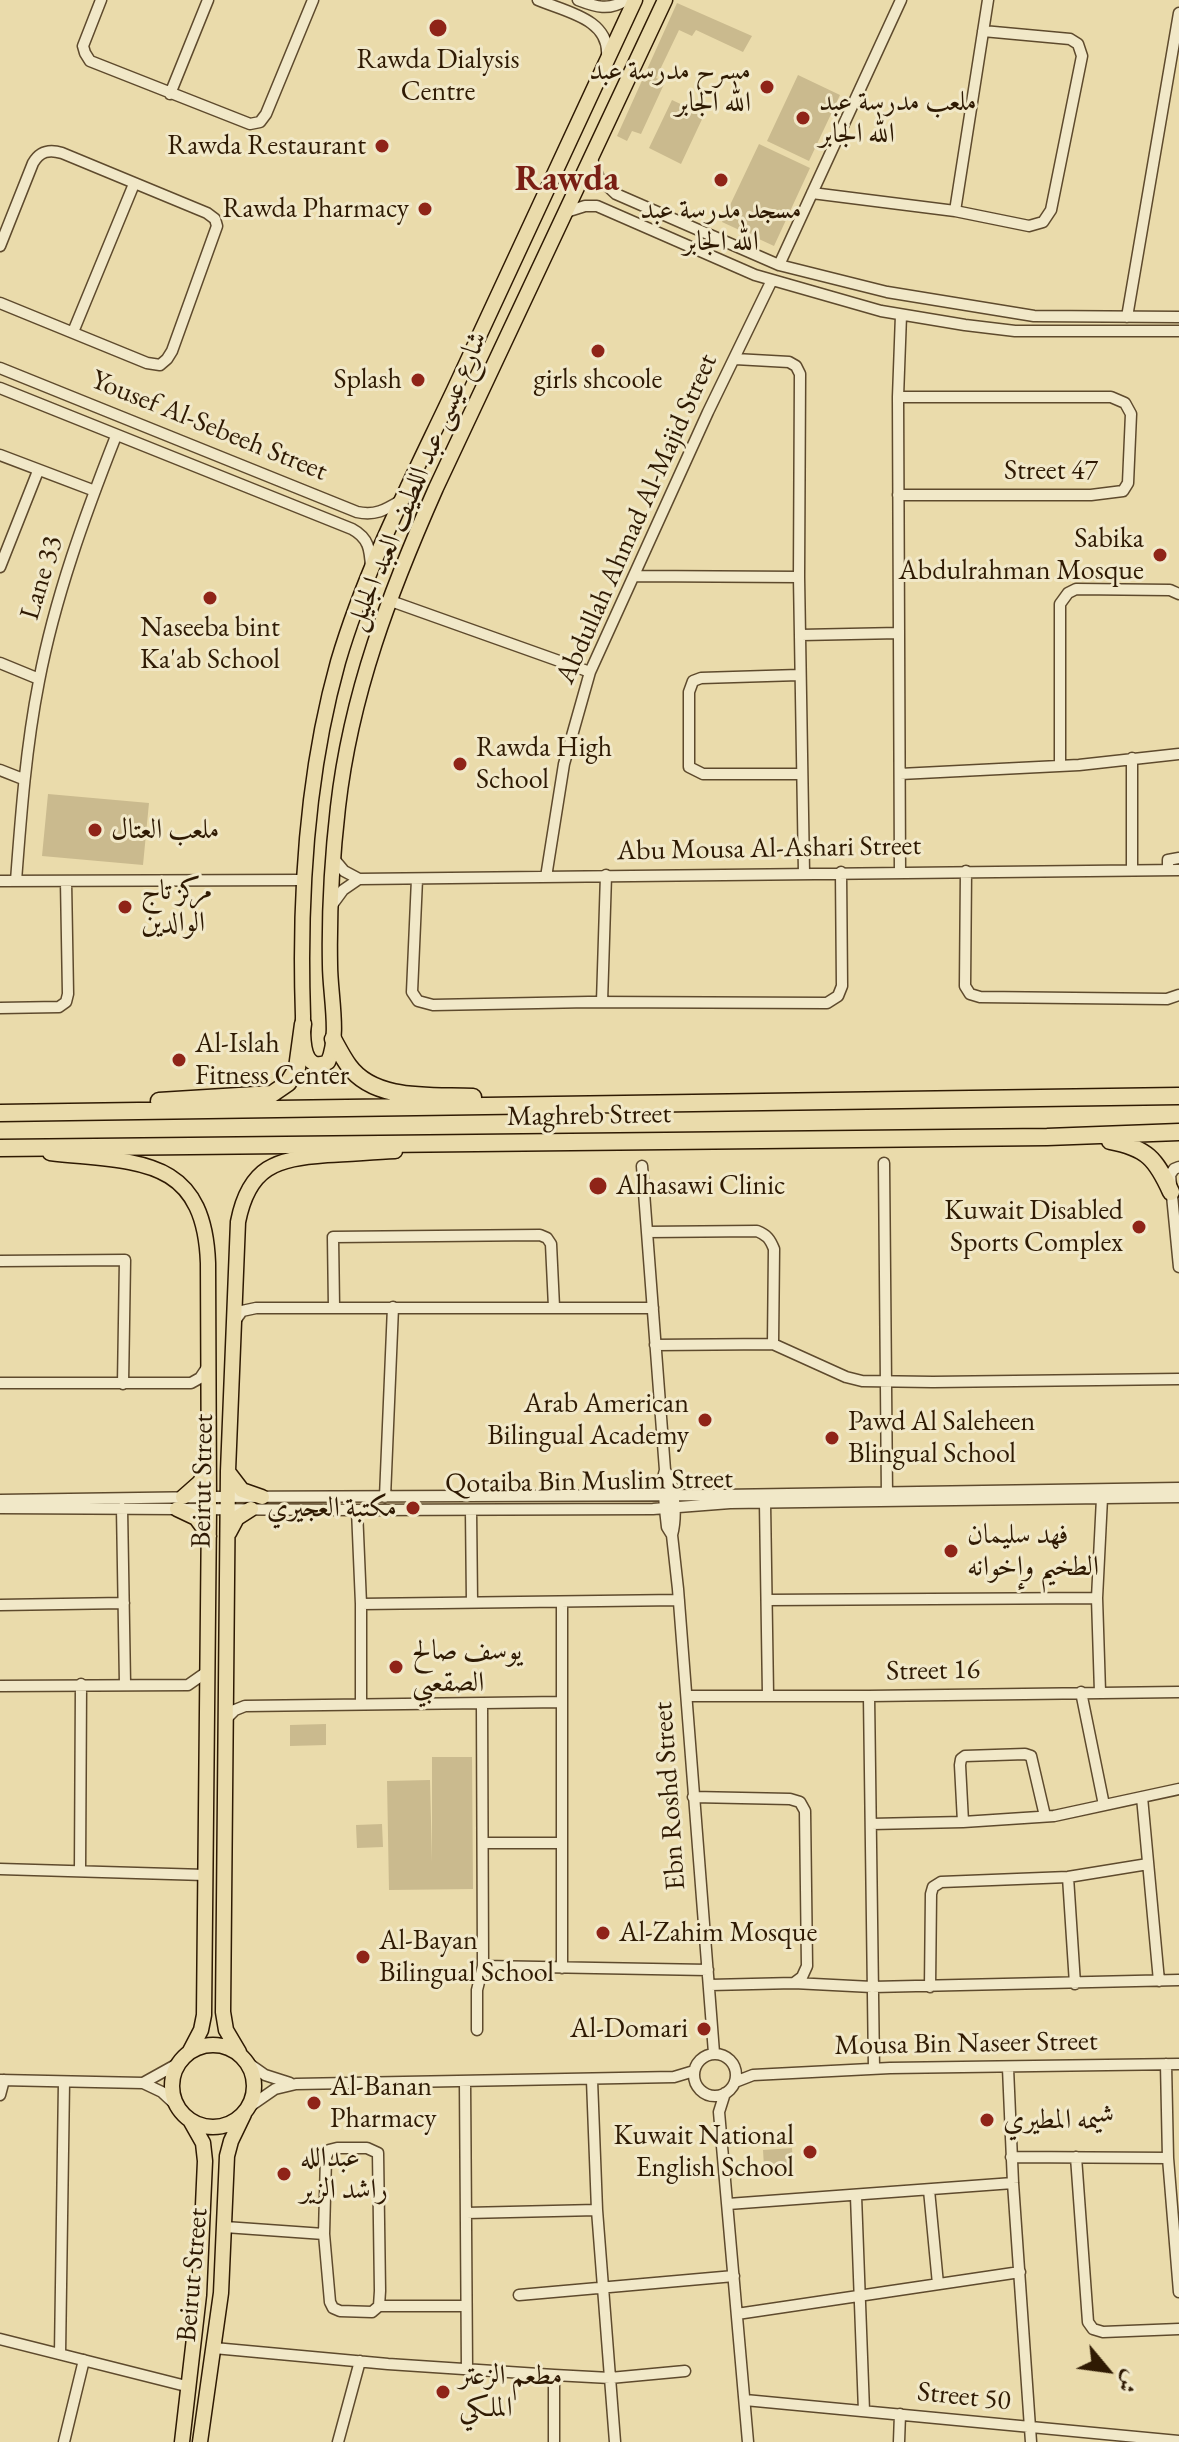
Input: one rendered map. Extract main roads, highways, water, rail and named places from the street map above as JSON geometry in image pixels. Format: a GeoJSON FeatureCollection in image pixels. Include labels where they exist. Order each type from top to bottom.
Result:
{"type":"FeatureCollection","features":[{"type":"Feature","properties":{"kind":"highway"},"geometry":{"type":"LineString","coordinates":[[0,1113],[23,1107],[272,1094],[288,1083],[297,1068],[303,1024]]}},
{"type":"Feature","properties":{"kind":"highway"},"geometry":{"type":"LineString","coordinates":[[333,1039],[349,1067],[362,1079],[397,1093],[583,1106]]}},
{"type":"Feature","properties":{"kind":"highway","name":"Maghreb Street"},"geometry":{"type":"LineString","coordinates":[[0,1113],[1179,1096]]}},
{"type":"Feature","properties":{"kind":"highway","name":"Maghreb Street"},"geometry":{"type":"LineString","coordinates":[[1,1148],[1179,1132]]}},
{"type":"Feature","properties":{"kind":"highway"},"geometry":{"type":"LineString","coordinates":[[1056,1136],[1112,1142],[1146,1152],[1160,1167],[1171,1192]]}},
{"type":"Feature","properties":{"kind":"main road","name":"شارع عيسى عبد اللطيف العبد الجليل"},"geometry":{"type":"LineString","coordinates":[[635,0],[400,501],[352,617],[318,751],[303,880],[303,1024],[305,1054],[314,1065],[328,1062],[332,1053],[330,965],[337,808],[353,715],[377,632],[436,488],[665,0]]}},
{"type":"Feature","properties":{"kind":"main road"},"geometry":{"type":"LineString","coordinates":[[352,617],[355,627],[363,633],[377,632]]}},
{"type":"Feature","properties":{"kind":"main road"},"geometry":{"type":"LineString","coordinates":[[328,705],[335,699],[345,699],[352,706],[353,715]]}},
{"type":"Feature","properties":{"kind":"main road","name":"Beirut Street"},"geometry":{"type":"LineString","coordinates":[[243,2058],[225,2024],[223,1961],[228,1471],[235,1241],[239,1215],[251,1186],[269,1167],[298,1158],[517,1143]]}},
{"type":"Feature","properties":{"kind":"main road","name":"Beirut Street"},"geometry":{"type":"LineString","coordinates":[[1,1148],[143,1165],[169,1176],[185,1189],[202,1215],[207,1237],[209,1536],[203,2020],[190,2051]]}},
{"type":"Feature","properties":{"kind":"main road"},"geometry":{"type":"LineString","coordinates":[[209,1460],[200,1482],[180,1503],[209,1536]]}},
{"type":"Feature","properties":{"kind":"main road"},"geometry":{"type":"LineString","coordinates":[[228,1471],[242,1490],[262,1497]]}},
{"type":"Feature","properties":{"kind":"main road"},"geometry":{"type":"LineString","coordinates":[[227,1537],[237,1518],[251,1509]]}},
{"type":"Feature","properties":{"kind":"main road"},"geometry":{"type":"LineString","coordinates":[[206,1791],[215,1787],[224,1791]]}},
{"type":"Feature","properties":{"kind":"main road"},"geometry":{"type":"LineString","coordinates":[[205,1882],[210,1912],[211,1960],[216,1964],[223,1961]]}},
{"type":"Feature","properties":{"kind":"main road"},"geometry":{"type":"LineString","coordinates":[[211,2044],[226,2046],[243,2058],[255,2080],[253,2098],[246,2110],[230,2124],[214,2127],[190,2120],[176,2105],[172,2083],[179,2063],[190,2051],[211,2044]]}},
{"type":"Feature","properties":{"kind":"main road","name":"Beirut Street"},"geometry":{"type":"LineString","coordinates":[[200,2442],[221,2293],[227,2156],[246,2110]]}},
{"type":"Feature","properties":{"kind":"main road","name":"Beirut Street"},"geometry":{"type":"LineString","coordinates":[[182,2442],[199,2295],[205,2156],[203,2143],[190,2120]]}},
{"type":"Feature","properties":{"kind":"main road"},"geometry":{"type":"LineString","coordinates":[[200,2261],[211,2270],[220,2267],[223,2262]]}},
{"type":"Feature","properties":{"kind":"main road"},"geometry":{"type":"LineString","coordinates":[[199,2295],[202,2288],[209,2285],[221,2293]]}},
{"type":"Feature","properties":{"kind":"place","name":"Rawda Dialysis Centre"},"geometry":{"type":"Point","coordinates":[438,28]}},
{"type":"Feature","properties":{"kind":"place","name":"مسرح مدرسة عبد الله الجابر"},"geometry":{"type":"Point","coordinates":[767,87]}},
{"type":"Feature","properties":{"kind":"place","name":"ملعب مدرسة عبد الله الجابر"},"geometry":{"type":"Point","coordinates":[803,118]}},
{"type":"Feature","properties":{"kind":"place","name":"Rawda Restaurant"},"geometry":{"type":"Point","coordinates":[382,146]}},
{"type":"Feature","properties":{"kind":"place","name":"مسجد مدرسة عبد الله الجابر"},"geometry":{"type":"Point","coordinates":[721,180]}},
{"type":"Feature","properties":{"kind":"place","name":"Rawda Pharmacy"},"geometry":{"type":"Point","coordinates":[425,209]}},
{"type":"Feature","properties":{"kind":"place","name":"girls shcoole"},"geometry":{"type":"Point","coordinates":[598,351]}},
{"type":"Feature","properties":{"kind":"place","name":"Splash"},"geometry":{"type":"Point","coordinates":[418,380]}},
{"type":"Feature","properties":{"kind":"place","name":"Sabika Abdulrahman Mosque"},"geometry":{"type":"Point","coordinates":[1160,555]}},
{"type":"Feature","properties":{"kind":"place","name":"Naseeba bint Ka'ab School"},"geometry":{"type":"Point","coordinates":[210,598]}},
{"type":"Feature","properties":{"kind":"place","name":"Rawda High School"},"geometry":{"type":"Point","coordinates":[460,764]}},
{"type":"Feature","properties":{"kind":"place","name":"ملعب العتال"},"geometry":{"type":"Point","coordinates":[95,830]}},
{"type":"Feature","properties":{"kind":"place","name":"مركز تاج الوالدين"},"geometry":{"type":"Point","coordinates":[125,907]}},
{"type":"Feature","properties":{"kind":"place","name":"Al-Islah Fitness Center"},"geometry":{"type":"Point","coordinates":[179,1060]}},
{"type":"Feature","properties":{"kind":"place","name":"Alhasawi Clinic"},"geometry":{"type":"Point","coordinates":[598,1186]}},
{"type":"Feature","properties":{"kind":"place","name":"Kuwait Disabled Sports Complex"},"geometry":{"type":"Point","coordinates":[1139,1227]}},
{"type":"Feature","properties":{"kind":"place","name":"Arab American Bilingual Academy"},"geometry":{"type":"Point","coordinates":[705,1420]}},
{"type":"Feature","properties":{"kind":"place","name":"Pawd Al Saleheen Blingual School"},"geometry":{"type":"Point","coordinates":[832,1438]}},
{"type":"Feature","properties":{"kind":"place","name":"مكتبة العجيري"},"geometry":{"type":"Point","coordinates":[413,1508]}},
{"type":"Feature","properties":{"kind":"place","name":"فهد سليمان الطخيم وإخوانه"},"geometry":{"type":"Point","coordinates":[951,1551]}},
{"type":"Feature","properties":{"kind":"place","name":"يوسف صالح الصقعبي"},"geometry":{"type":"Point","coordinates":[396,1667]}},
{"type":"Feature","properties":{"kind":"place","name":"Al-Zahim Mosque"},"geometry":{"type":"Point","coordinates":[603,1933]}},
{"type":"Feature","properties":{"kind":"place","name":"Al-Bayan Bilingual School"},"geometry":{"type":"Point","coordinates":[363,1957]}},
{"type":"Feature","properties":{"kind":"place","name":"Al-Domari"},"geometry":{"type":"Point","coordinates":[704,2029]}},
{"type":"Feature","properties":{"kind":"place","name":"Al-Banan Pharmacy"},"geometry":{"type":"Point","coordinates":[314,2103]}},
{"type":"Feature","properties":{"kind":"place","name":"شيمه المطيري"},"geometry":{"type":"Point","coordinates":[987,2120]}},
{"type":"Feature","properties":{"kind":"place","name":"Kuwait National English School"},"geometry":{"type":"Point","coordinates":[810,2152]}},
{"type":"Feature","properties":{"kind":"place","name":"عبدالله راشد الزير"},"geometry":{"type":"Point","coordinates":[284,2174]}},
{"type":"Feature","properties":{"kind":"place","name":"مطعم الزعتر الملكي"},"geometry":{"type":"Point","coordinates":[443,2392]}},
{"type":"Feature","properties":{"kind":"district","name":"Rawda"},"geometry":{"type":"Point","coordinates":[567,180]}}]}
